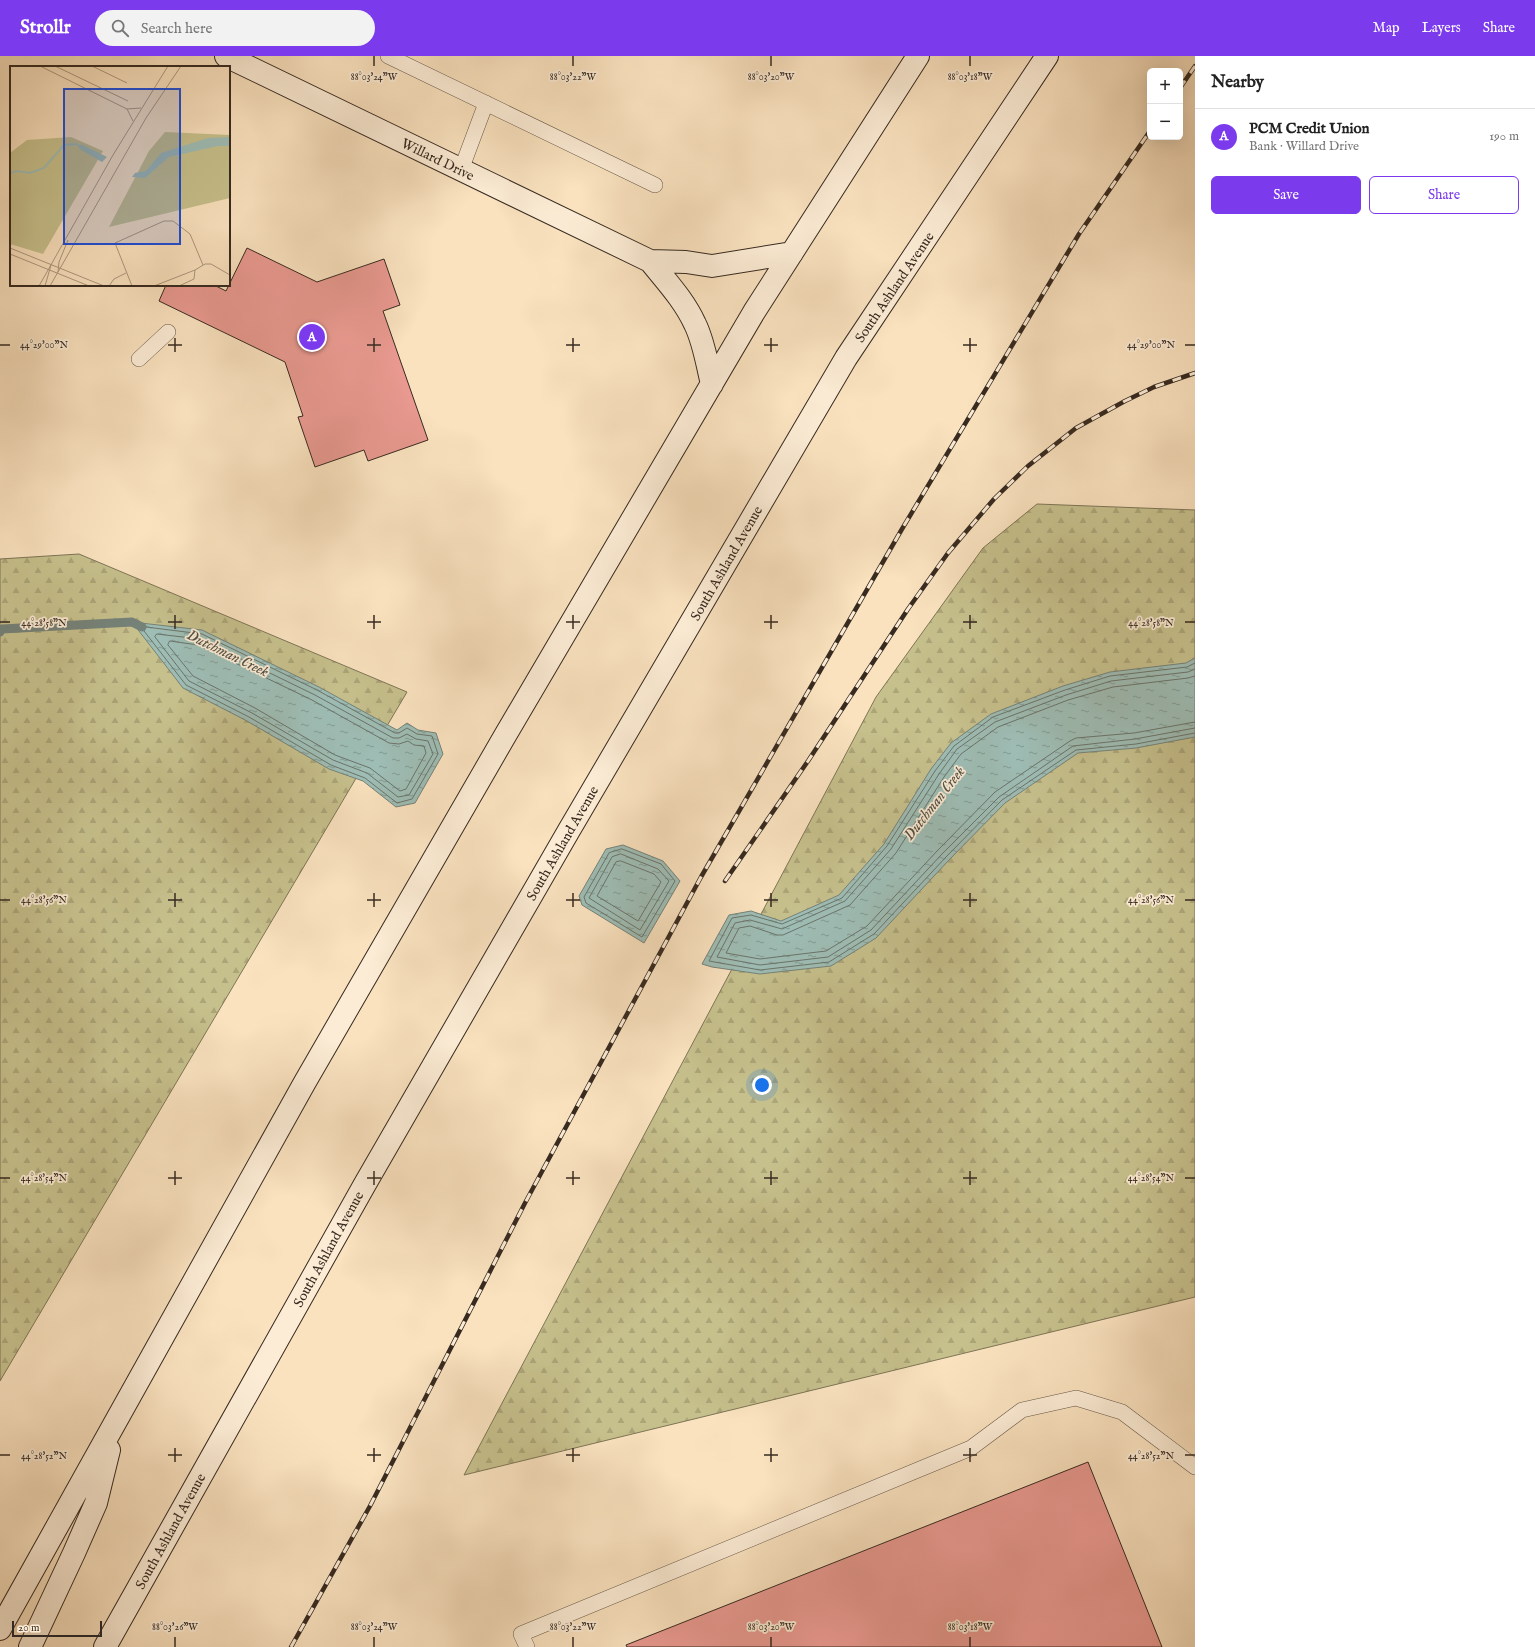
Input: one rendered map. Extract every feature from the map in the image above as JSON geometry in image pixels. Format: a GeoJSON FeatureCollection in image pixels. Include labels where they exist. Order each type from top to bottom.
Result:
{"type":"FeatureCollection","features":[{"type":"Feature","properties":{"kind":"main road","name":"Willard Drive"},"geometry":{"type":"LineString","coordinates":[[226,56],[650,261]]}},
{"type":"Feature","properties":{"kind":"main road"},"geometry":{"type":"LineString","coordinates":[[0,1629],[313,1068],[502,741],[754,312],[918,56]]}},
{"type":"Feature","properties":{"kind":"main road","name":"South Ashland Avenue"},"geometry":{"type":"LineString","coordinates":[[105,1647],[369,1177],[568,832],[846,358],[1047,56]]}},
{"type":"Feature","properties":{"kind":"main road"},"geometry":{"type":"LineString","coordinates":[[650,261],[686,262],[712,266],[792,253]]}},
{"type":"Feature","properties":{"kind":"main road"},"geometry":{"type":"LineString","coordinates":[[650,261],[676,293],[695,324],[701,340],[712,384]]}},
{"type":"Feature","properties":{"kind":"main road"},"geometry":{"type":"LineString","coordinates":[[30,1647],[96,1503],[116,1422]]}},
{"type":"Feature","properties":{"kind":"lane"},"geometry":{"type":"LineString","coordinates":[[388,56],[655,184]]}},
{"type":"Feature","properties":{"kind":"lane"},"geometry":{"type":"LineString","coordinates":[[461,170],[486,103]]}},
{"type":"Feature","properties":{"kind":"lane"},"geometry":{"type":"LineString","coordinates":[[139,359],[168,332]]}},
{"type":"Feature","properties":{"kind":"lane"},"geometry":{"type":"LineString","coordinates":[[526,1647],[522,1634],[971,1448],[1022,1410],[1076,1398],[1122,1412],[1195,1467]]}},
{"type":"Feature","properties":{"kind":"green space"},"geometry":{"type":"Polygon","coordinates":[[[1037,504],[1195,510],[1195,1297],[464,1475],[876,697],[983,548],[1037,504]]]}},
{"type":"Feature","properties":{"kind":"green space"},"geometry":{"type":"Polygon","coordinates":[[[79,554],[407,692],[0,1381],[0,559],[79,554]]]}},
{"type":"Feature","properties":{"kind":"water"},"geometry":{"type":"Polygon","coordinates":[[[132,622],[202,630],[319,687],[397,730],[407,723],[418,730],[436,733],[443,754],[415,803],[396,807],[363,781],[329,769],[247,721],[183,688],[132,622]]]}},
{"type":"Feature","properties":{"kind":"water"},"geometry":{"type":"Polygon","coordinates":[[[1195,658],[1195,737],[1136,748],[1078,753],[1005,803],[876,938],[831,966],[760,974],[712,967],[702,964],[729,915],[751,911],[781,921],[839,895],[884,844],[931,769],[951,743],[991,714],[1063,686],[1110,672],[1186,663],[1195,658]]]}},
{"type":"Feature","properties":{"kind":"water"},"geometry":{"type":"Polygon","coordinates":[[[623,845],[663,861],[680,881],[644,943],[582,905],[579,896],[606,849],[623,845]]]}},
{"type":"Feature","properties":{"kind":"building"},"geometry":{"type":"Polygon","coordinates":[[[247,248],[317,282],[384,259],[400,305],[383,311],[428,440],[368,461],[364,450],[315,467],[298,417],[303,416],[285,362],[159,301],[166,286],[216,286],[226,291],[228,286],[230,286],[230,283],[247,248]]]}},
{"type":"Feature","properties":{"kind":"building"},"geometry":{"type":"Polygon","coordinates":[[[1088,1462],[1162,1647],[627,1647],[626,1645],[1088,1462]]]}},
{"type":"Feature","properties":{"kind":"waterway","name":"Dutchman Creek"},"geometry":{"type":"LineString","coordinates":[[0,632],[2,629],[132,622],[142,627]]}},
{"type":"Feature","properties":{"kind":"railway"},"geometry":{"type":"LineString","coordinates":[[1183,84],[1195,66]]}},
{"type":"Feature","properties":{"kind":"railway"},"geometry":{"type":"LineString","coordinates":[[291,1647],[370,1506],[525,1203],[701,877],[902,529],[1079,234],[1147,135]]}},
{"type":"Feature","properties":{"kind":"railway"},"geometry":{"type":"LineString","coordinates":[[725,881],[808,761],[908,609],[948,553],[994,499],[1028,466],[1076,428],[1154,387],[1195,373]]}},
{"type":"Feature","properties":{"kind":"place","name":"PCM Credit Union"},"geometry":{"type":"Point","coordinates":[312,337]}}]}
